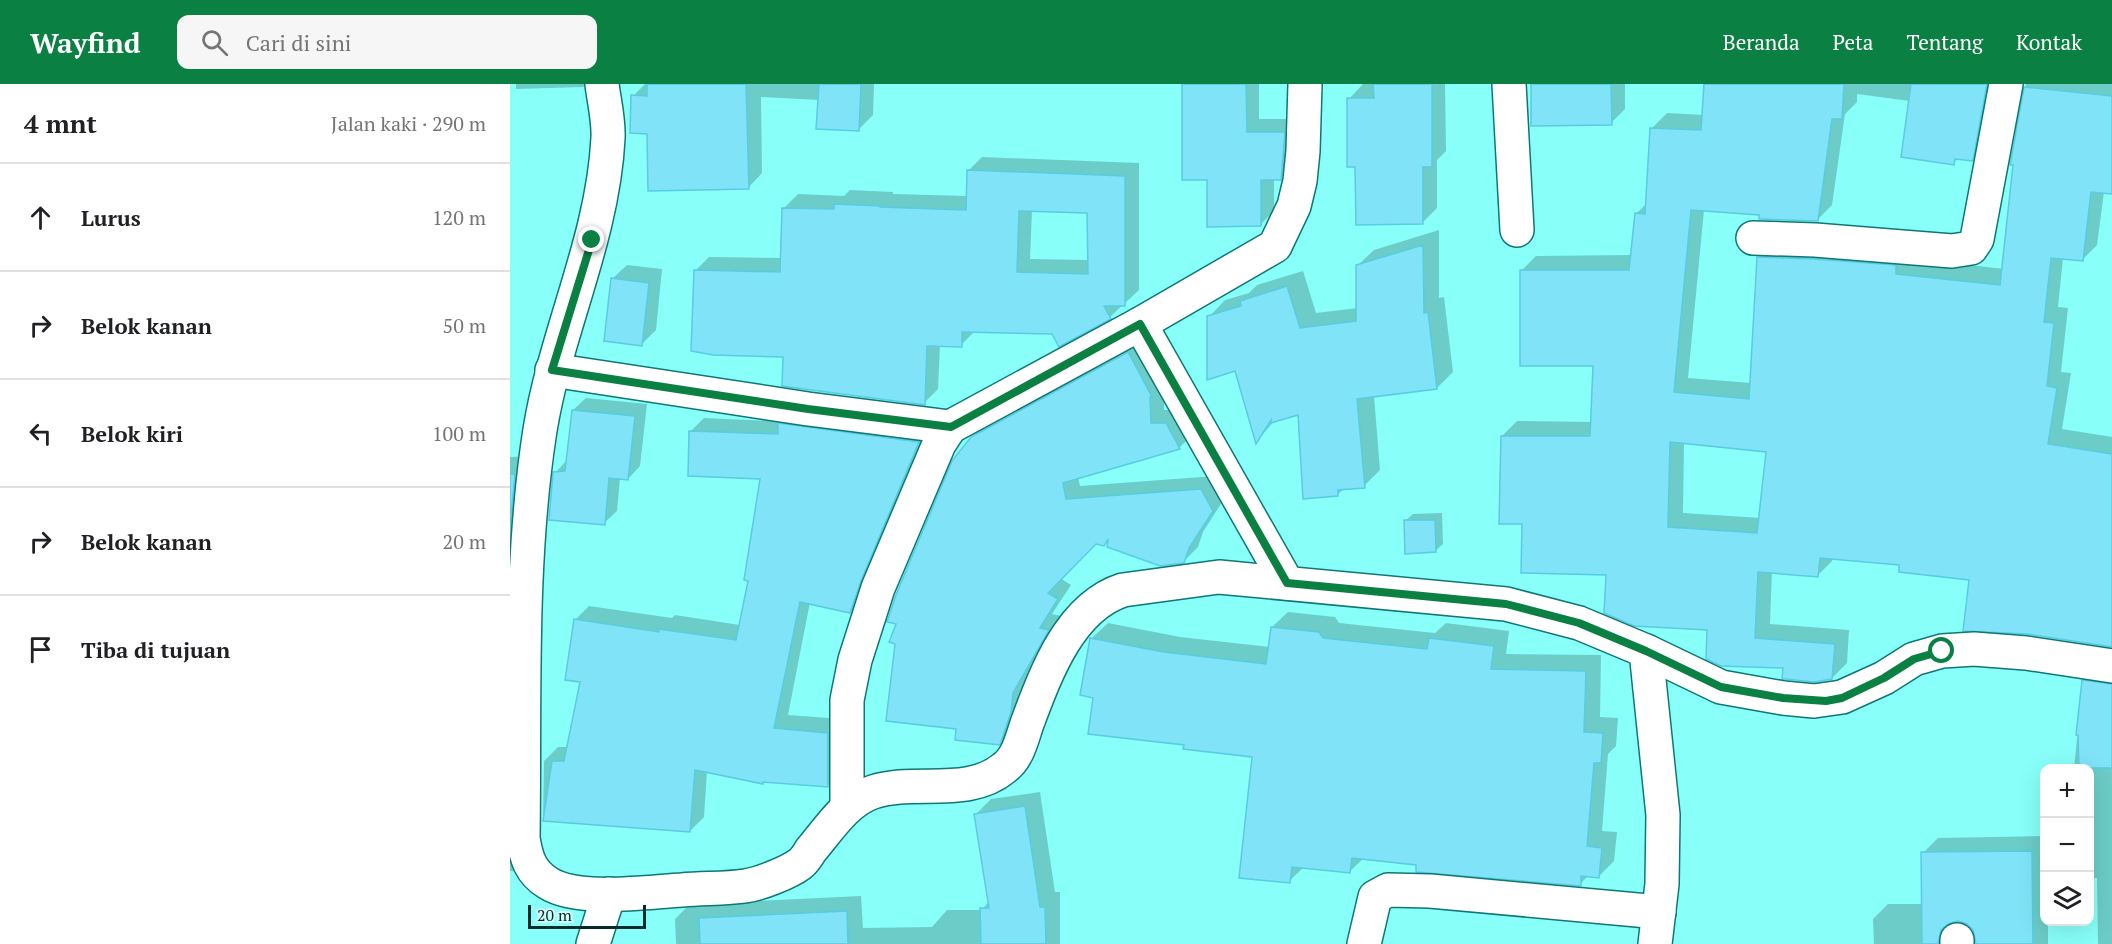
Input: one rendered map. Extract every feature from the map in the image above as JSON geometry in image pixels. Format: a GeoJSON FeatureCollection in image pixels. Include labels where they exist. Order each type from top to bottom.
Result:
{"type":"FeatureCollection","features":[{"type":"Feature","properties":{"kind":"street"},"geometry":{"type":"LineString","coordinates":[[602,84],[608,136],[604,180],[592,240],[552,370],[540,430],[527,550],[523,838],[527,860],[535,873],[550,884],[571,892],[609,894],[747,886],[800,864],[847,807],[870,793],[887,788],[974,783],[1003,770],[1013,760],[1018,749],[1046,672],[1075,626],[1093,604],[1110,594],[1123,590],[1219,577],[1506,604],[1579,623],[1646,651],[1721,687],[1814,701],[1842,698],[1884,678],[1914,659],[1942,651],[1974,649],[2026,653],[2112,666]]}},
{"type":"Feature","properties":{"kind":"street"},"geometry":{"type":"LineString","coordinates":[[847,807],[847,700],[855,660],[878,588],[939,444],[951,427],[1140,324],[1275,246],[1294,206],[1300,181],[1305,84]]}},
{"type":"Feature","properties":{"kind":"street"},"geometry":{"type":"LineString","coordinates":[[1509,84],[1517,230]]}},
{"type":"Feature","properties":{"kind":"street"},"geometry":{"type":"LineString","coordinates":[[1753,238],[1815,240],[1952,251],[1971,248],[1977,239],[2006,84]]}},
{"type":"Feature","properties":{"kind":"street"},"geometry":{"type":"LineString","coordinates":[[1140,324],[1287,583]]}},
{"type":"Feature","properties":{"kind":"street"},"geometry":{"type":"LineString","coordinates":[[552,370],[808,409],[951,427]]}},
{"type":"Feature","properties":{"kind":"street"},"geometry":{"type":"LineString","coordinates":[[1646,651],[1664,815],[1664,849],[1655,944]]}},
{"type":"Feature","properties":{"kind":"street"},"geometry":{"type":"LineString","coordinates":[[1364,944],[1375,897],[1388,890],[1430,891],[1659,912]]}},
{"type":"Feature","properties":{"kind":"street"},"geometry":{"type":"LineString","coordinates":[[593,944],[609,894]]}},
{"type":"Feature","properties":{"kind":"building"},"geometry":{"type":"Polygon","coordinates":[[[647,84],[746,84],[749,189],[648,191],[647,134],[630,133],[631,95],[647,96],[647,84]]]}},
{"type":"Feature","properties":{"kind":"building"},"geometry":{"type":"Polygon","coordinates":[[[819,84],[861,84],[859,131],[816,129],[819,84]]]}},
{"type":"Feature","properties":{"kind":"building"},"geometry":{"type":"Polygon","coordinates":[[[1182,84],[1246,84],[1247,132],[1285,132],[1281,180],[1261,180],[1261,226],[1207,227],[1207,180],[1182,180],[1182,84]]]}},
{"type":"Feature","properties":{"kind":"building"},"geometry":{"type":"Polygon","coordinates":[[[1373,84],[1432,84],[1432,167],[1423,167],[1423,224],[1356,225],[1355,167],[1347,167],[1347,98],[1374,98],[1373,84]]]}},
{"type":"Feature","properties":{"kind":"building"},"geometry":{"type":"Polygon","coordinates":[[[1531,84],[1611,84],[1612,125],[1531,126],[1531,84]]]}},
{"type":"Feature","properties":{"kind":"building"},"geometry":{"type":"Polygon","coordinates":[[[1704,84],[1844,84],[1842,119],[1832,119],[1818,221],[1759,219],[1759,215],[1691,210],[1674,392],[1749,399],[1757,257],[1896,265],[1896,274],[2000,285],[2013,165],[2010,165],[2024,87],[2112,96],[2112,194],[2091,192],[2083,261],[2051,258],[2044,322],[2054,323],[2047,386],[2057,388],[2048,444],[2112,454],[2112,647],[2027,634],[1963,631],[1969,580],[1899,572],[1899,565],[1820,558],[1818,577],[1758,572],[1755,638],[1835,644],[1832,679],[1814,682],[1782,679],[1783,668],[1721,666],[1706,659],[1707,630],[1634,626],[1604,613],[1606,575],[1521,573],[1522,524],[1499,524],[1501,436],[1590,436],[1593,366],[1520,366],[1520,270],[1629,270],[1635,213],[1645,214],[1650,128],[1701,130],[1704,84]],[[1670,442],[1668,527],[1757,533],[1766,452],[1670,442]]]}},
{"type":"Feature","properties":{"kind":"building"},"geometry":{"type":"Polygon","coordinates":[[[1911,84],[1987,84],[1973,161],[1955,159],[1954,165],[1901,157],[1911,84]]]}},
{"type":"Feature","properties":{"kind":"building"},"geometry":{"type":"Polygon","coordinates":[[[967,170],[1125,176],[1125,306],[1104,306],[1111,319],[1059,347],[1052,334],[962,332],[962,347],[927,346],[925,405],[782,386],[783,357],[713,355],[691,351],[694,270],[780,272],[782,208],[834,209],[834,204],[966,210],[967,170]],[[1019,211],[1017,272],[1088,274],[1087,213],[1019,211]]]}},
{"type":"Feature","properties":{"kind":"building"},"geometry":{"type":"Polygon","coordinates":[[[1423,245],[1424,313],[1428,312],[1437,389],[1357,399],[1365,488],[1338,490],[1338,496],[1303,499],[1298,415],[1271,423],[1271,420],[1256,444],[1235,371],[1207,380],[1207,316],[1241,306],[1240,301],[1287,286],[1300,328],[1356,321],[1356,265],[1423,245]]]}},
{"type":"Feature","properties":{"kind":"building"},"geometry":{"type":"Polygon","coordinates":[[[611,278],[649,283],[642,346],[604,341],[611,278]]]}},
{"type":"Feature","properties":{"kind":"building"},"geometry":{"type":"Polygon","coordinates":[[[1128,352],[1152,397],[1150,397],[1151,423],[1166,423],[1180,449],[1063,483],[1066,499],[1201,489],[1213,511],[1189,548],[1184,563],[1160,566],[1107,547],[1108,539],[1104,546],[1096,544],[1048,593],[1058,599],[1040,628],[1049,630],[1013,693],[1011,712],[1000,745],[955,740],[956,729],[886,721],[895,644],[889,642],[896,624],[887,622],[952,461],[971,437],[1128,352]]]}},
{"type":"Feature","properties":{"kind":"building"},"geometry":{"type":"Polygon","coordinates":[[[572,410],[635,416],[628,480],[609,478],[605,525],[549,520],[553,472],[565,471],[572,410]]]}},
{"type":"Feature","properties":{"kind":"building"},"geometry":{"type":"Polygon","coordinates":[[[778,423],[919,442],[850,613],[800,602],[774,728],[828,733],[828,787],[763,782],[763,784],[695,770],[690,832],[543,821],[552,761],[564,761],[580,682],[565,680],[574,619],[659,632],[659,629],[736,640],[748,581],[744,580],[760,479],[688,476],[689,431],[778,434],[778,423]]]}},
{"type":"Feature","properties":{"kind":"building"},"geometry":{"type":"Polygon","coordinates":[[[510,474],[515,474],[511,516],[510,516],[510,474]]]}},
{"type":"Feature","properties":{"kind":"building"},"geometry":{"type":"Polygon","coordinates":[[[1404,520],[1435,520],[1436,552],[1405,554],[1404,520]]]}},
{"type":"Feature","properties":{"kind":"building"},"geometry":{"type":"Polygon","coordinates":[[[1271,627],[1319,632],[1323,638],[1427,649],[1429,638],[1494,646],[1491,669],[1586,671],[1584,732],[1603,733],[1601,763],[1594,763],[1587,846],[1602,848],[1599,878],[1581,876],[1581,886],[1416,872],[1416,865],[1352,858],[1350,873],[1292,867],[1290,883],[1239,878],[1252,757],[1183,749],[1184,745],[1088,734],[1093,698],[1080,695],[1090,638],[1164,652],[1266,664],[1271,627]]]}},
{"type":"Feature","properties":{"kind":"building"},"geometry":{"type":"Polygon","coordinates":[[[2082,680],[2112,684],[2112,768],[2094,768],[2094,764],[2079,764],[2078,735],[2076,735],[2082,680]]]}},
{"type":"Feature","properties":{"kind":"building"},"geometry":{"type":"Polygon","coordinates":[[[1025,806],[1040,907],[1045,907],[1046,944],[981,944],[980,908],[989,908],[974,814],[1025,806]]]}},
{"type":"Feature","properties":{"kind":"building"},"geometry":{"type":"Polygon","coordinates":[[[2032,851],[2033,944],[1976,944],[1973,930],[1967,924],[1958,921],[1948,924],[1941,930],[1938,944],[1922,944],[1921,852],[2032,851]]]}},
{"type":"Feature","properties":{"kind":"building"},"geometry":{"type":"Polygon","coordinates":[[[847,911],[848,944],[700,944],[699,918],[847,911]]]}},
{"type":"Feature","properties":{"kind":"route"},"geometry":{"type":"LineString","coordinates":[[592,240],[552,370],[808,409],[951,427],[1140,324],[1287,583],[1506,604],[1579,623],[1646,651],[1721,687],[1783,698],[1826,701],[1842,698],[1884,678],[1914,659],[1942,651]]}}]}
